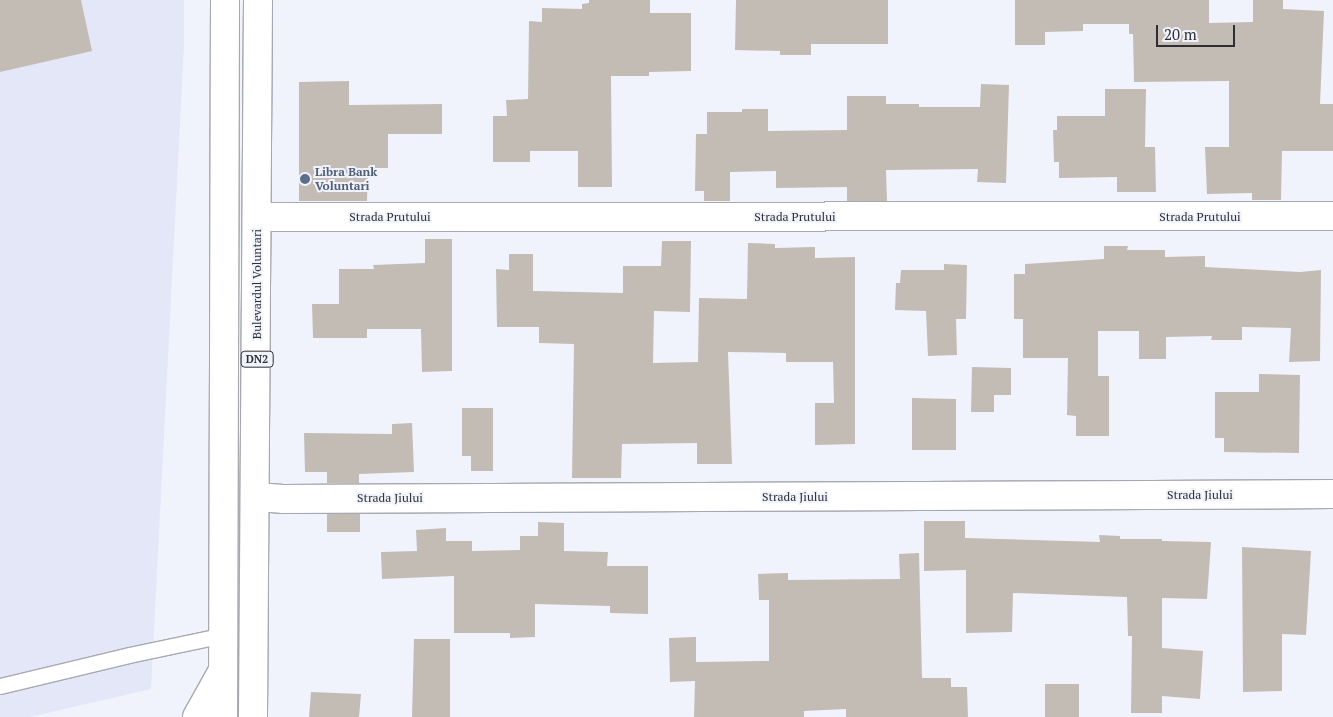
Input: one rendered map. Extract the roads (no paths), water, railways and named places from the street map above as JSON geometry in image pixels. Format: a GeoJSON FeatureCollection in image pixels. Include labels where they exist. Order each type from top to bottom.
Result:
{"type":"FeatureCollection","features":[{"type":"Feature","properties":{"kind":"main road","name":"DN2"},"geometry":{"type":"LineString","coordinates":[[223,717],[225,0]]}},
{"type":"Feature","properties":{"kind":"main road","name":"Bulevardul Voluntari"},"geometry":{"type":"LineString","coordinates":[[253,717],[258,217],[258,0]]}},
{"type":"Feature","properties":{"kind":"main road","name":"Strada Prutului"},"geometry":{"type":"LineString","coordinates":[[258,217],[1333,216]]}},
{"type":"Feature","properties":{"kind":"main road","name":"Strada Jiului"},"geometry":{"type":"LineString","coordinates":[[256,497],[283,499],[1333,494]]}},
{"type":"Feature","properties":{"kind":"main road"},"geometry":{"type":"LineString","coordinates":[[197,717],[224,669]]}},
{"type":"Feature","properties":{"kind":"lane"},"geometry":{"type":"LineString","coordinates":[[0,686],[129,655],[224,635]]}},
{"type":"Feature","properties":{"kind":"place","name":"Libra Bank Voluntari"},"geometry":{"type":"Point","coordinates":[305,179]}}]}
